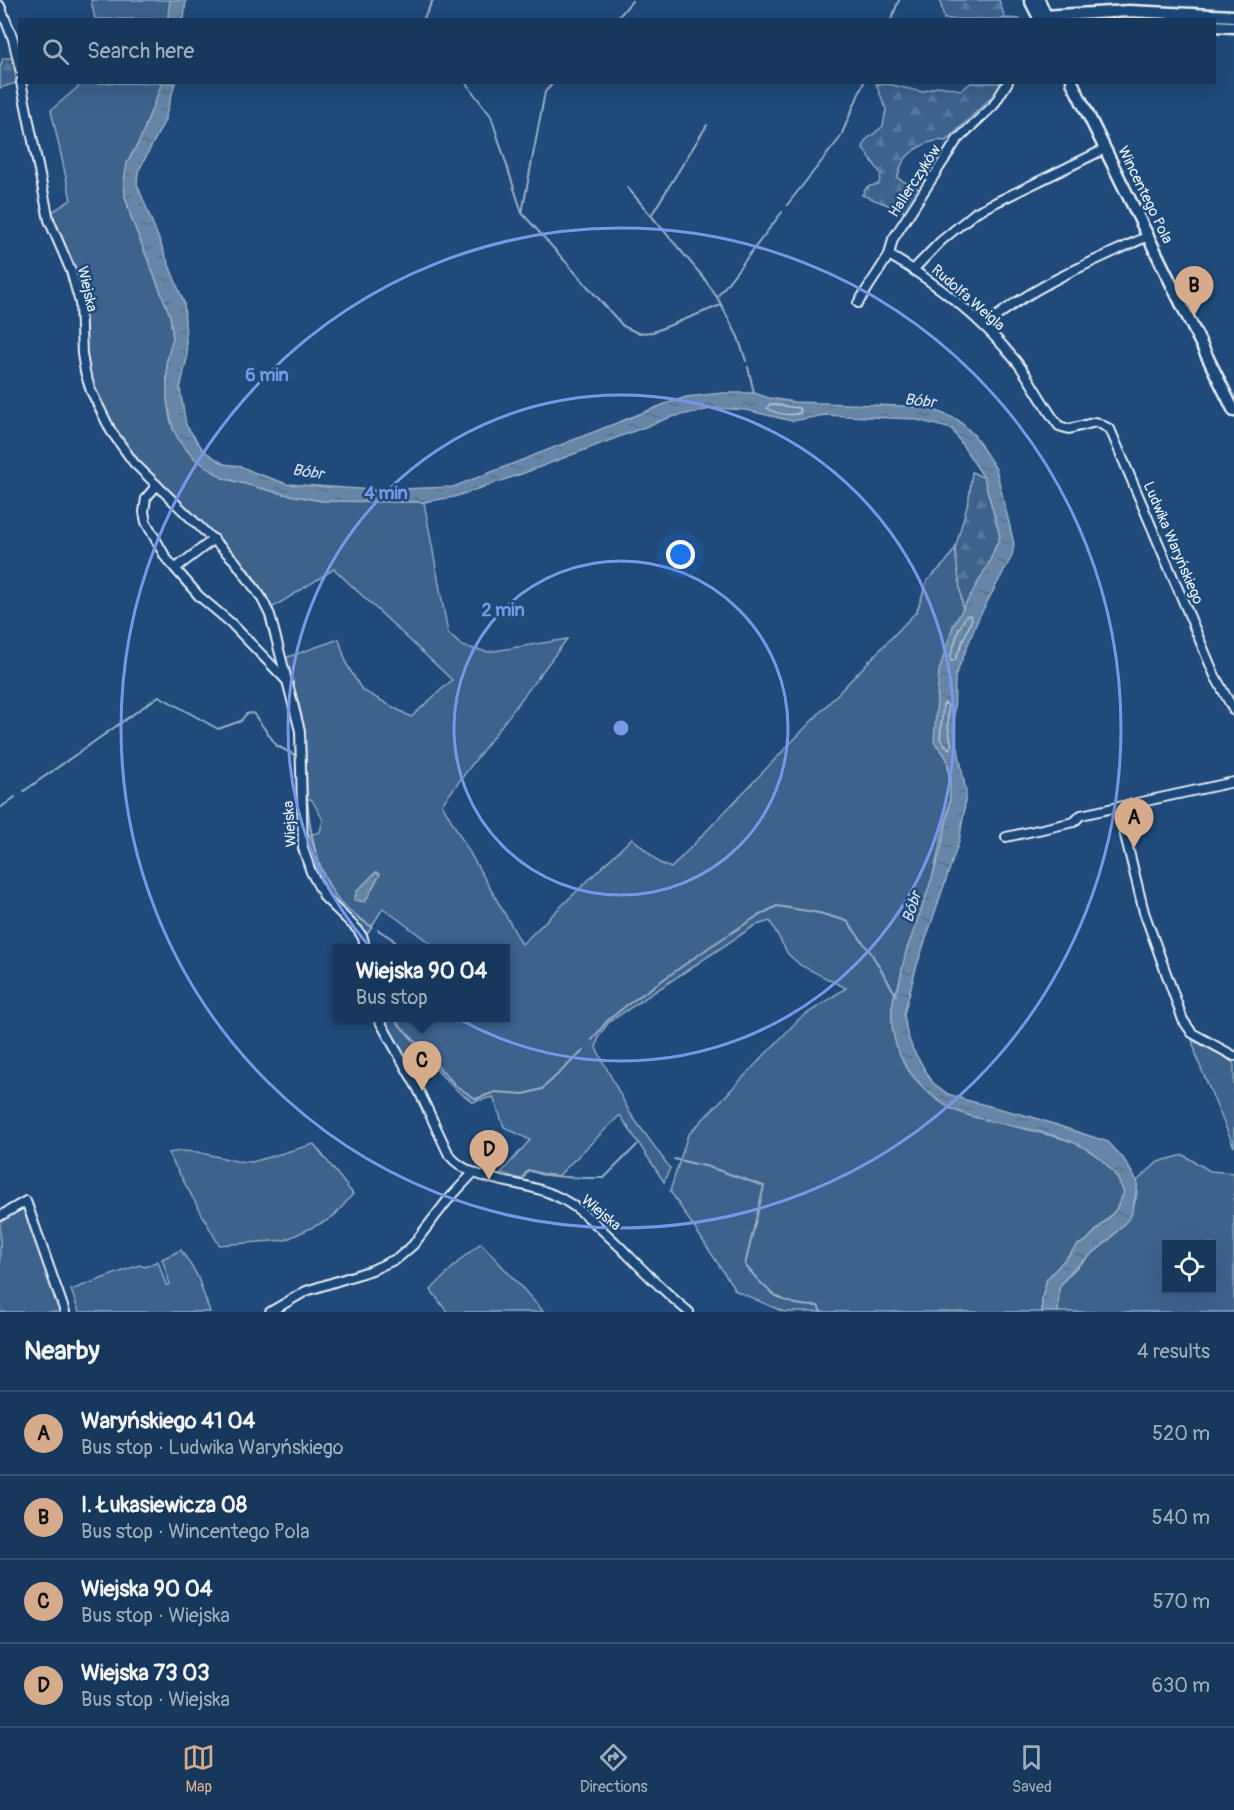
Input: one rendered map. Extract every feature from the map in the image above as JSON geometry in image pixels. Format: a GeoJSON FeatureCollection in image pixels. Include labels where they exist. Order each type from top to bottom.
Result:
{"type":"FeatureCollection","features":[{"type":"Feature","properties":{"kind":"street"},"geometry":{"type":"LineString","coordinates":[[1030,0],[1043,18]]}},
{"type":"Feature","properties":{"kind":"street"},"geometry":{"type":"LineString","coordinates":[[1039,0],[1044,18]]}},
{"type":"Feature","properties":{"kind":"street"},"geometry":{"type":"LineString","coordinates":[[0,6],[13,39],[18,60]]}},
{"type":"Feature","properties":{"kind":"street"},"geometry":{"type":"LineString","coordinates":[[1053,18],[1109,12],[1168,12],[1234,16]]}},
{"type":"Feature","properties":{"kind":"street"},"geometry":{"type":"LineString","coordinates":[[1216,26],[1234,27]]}},
{"type":"Feature","properties":{"kind":"street","name":"Wiejska"},"geometry":{"type":"LineString","coordinates":[[21,84],[49,220],[71,271],[78,294],[82,354],[88,382],[111,431],[134,463],[235,561],[261,597],[270,615],[300,731],[303,848],[311,872],[325,898],[358,930],[364,944]]}},
{"type":"Feature","properties":{"kind":"street","name":"Hallerczyków"},"geometry":{"type":"LineString","coordinates":[[858,303],[889,255],[893,239],[957,140],[993,106],[1007,84]]}},
{"type":"Feature","properties":{"kind":"street","name":"Wincentego Pola"},"geometry":{"type":"LineString","coordinates":[[1074,85],[1234,411]]}},
{"type":"Feature","properties":{"kind":"street"},"geometry":{"type":"LineString","coordinates":[[914,269],[941,241],[976,212],[1105,149]]}},
{"type":"Feature","properties":{"kind":"street"},"geometry":{"type":"LineString","coordinates":[[985,326],[1026,296],[1148,236]]}},
{"type":"Feature","properties":{"kind":"street","name":"Rudolfa Weigla"},"geometry":{"type":"LineString","coordinates":[[889,255],[914,269],[985,326],[1016,362],[1063,429]]}},
{"type":"Feature","properties":{"kind":"street","name":"Ludwika Waryńskiego"},"geometry":{"type":"LineString","coordinates":[[1063,429],[1096,422],[1106,426],[1113,434],[1192,624],[1215,676],[1234,711]]}},
{"type":"Feature","properties":{"kind":"street","name":"Wiejska"},"geometry":{"type":"LineString","coordinates":[[157,485],[146,498],[144,512],[146,522],[166,558],[199,596],[231,623],[286,680]]}},
{"type":"Feature","properties":{"kind":"street"},"geometry":{"type":"LineString","coordinates":[[176,568],[214,539]]}},
{"type":"Feature","properties":{"kind":"street"},"geometry":{"type":"LineString","coordinates":[[1006,837],[1074,822],[1081,815],[1234,782]]}},
{"type":"Feature","properties":{"kind":"street"},"geometry":{"type":"LineString","coordinates":[[1118,807],[1144,912],[1183,1020],[1192,1033],[1234,1056]]}},
{"type":"Feature","properties":{"kind":"street","name":"Wiejska"},"geometry":{"type":"LineString","coordinates":[[381,1022],[418,1089],[449,1155],[463,1169],[529,1186],[555,1195],[576,1208],[689,1312]]}},
{"type":"Feature","properties":{"kind":"street"},"geometry":{"type":"LineString","coordinates":[[270,1312],[306,1291],[372,1270],[398,1258],[413,1245],[447,1200],[473,1173]]}},
{"type":"Feature","properties":{"kind":"street"},"geometry":{"type":"LineString","coordinates":[[0,1216],[26,1201],[65,1312]]}},
{"type":"Feature","properties":{"kind":"green space"},"geometry":{"type":"Polygon","coordinates":[[[91,0],[170,0],[168,18],[95,18],[91,0]]]}},
{"type":"Feature","properties":{"kind":"green space"},"geometry":{"type":"Polygon","coordinates":[[[940,0],[999,0],[1005,18],[944,18],[940,0]]]}},
{"type":"Feature","properties":{"kind":"green space"},"geometry":{"type":"Polygon","coordinates":[[[3,58],[14,58],[16,83],[0,88],[0,68],[3,58]]]}},
{"type":"Feature","properties":{"kind":"green space"},"geometry":{"type":"Polygon","coordinates":[[[82,84],[162,84],[140,140],[127,163],[125,196],[132,220],[170,315],[173,338],[167,360],[167,400],[170,419],[180,442],[194,458],[223,478],[279,493],[322,501],[424,502],[448,633],[462,646],[488,652],[567,639],[442,804],[522,944],[632,838],[660,863],[671,868],[917,611],[927,581],[955,549],[963,611],[953,626],[947,758],[951,797],[933,875],[907,949],[892,1012],[929,1093],[951,1108],[970,1115],[1076,1142],[1108,1164],[1119,1179],[1124,1193],[1115,1211],[1086,1241],[1078,1245],[1047,1279],[1042,1298],[1042,1312],[784,1312],[736,1291],[670,1191],[688,1135],[799,1019],[846,988],[800,965],[788,954],[770,921],[754,926],[609,1022],[599,1036],[596,1048],[630,1113],[670,1168],[664,1182],[620,1115],[558,1176],[542,1175],[528,1170],[523,1180],[501,1173],[530,1140],[504,1127],[493,1097],[473,1102],[455,1089],[421,1054],[408,1060],[384,1022],[510,1022],[510,944],[431,944],[383,908],[367,934],[345,910],[333,901],[314,870],[319,864],[309,835],[320,832],[323,820],[312,800],[304,797],[304,732],[285,658],[339,639],[347,665],[362,690],[411,717],[452,680],[334,569],[272,608],[254,577],[242,563],[137,459],[113,429],[87,370],[84,347],[84,303],[80,284],[52,212],[71,200],[51,110],[82,84]]]}},
{"type":"Feature","properties":{"kind":"green space"},"geometry":{"type":"Polygon","coordinates":[[[876,84],[888,84],[922,92],[939,86],[961,90],[970,84],[1000,84],[995,94],[946,141],[927,143],[905,159],[897,178],[921,190],[906,212],[862,195],[867,187],[879,184],[881,174],[863,148],[865,141],[883,126],[886,109],[876,84]]]}},
{"type":"Feature","properties":{"kind":"green space"},"geometry":{"type":"Polygon","coordinates":[[[972,472],[984,478],[1000,536],[989,563],[963,611],[955,549],[969,498],[972,472]]]}},
{"type":"Feature","properties":{"kind":"green space"},"geometry":{"type":"Polygon","coordinates":[[[1192,1040],[1234,1064],[1234,1147],[1198,1061],[1192,1040]]]}},
{"type":"Feature","properties":{"kind":"green space"},"geometry":{"type":"Polygon","coordinates":[[[314,1144],[353,1194],[335,1215],[285,1240],[219,1245],[168,1153],[197,1152],[236,1161],[252,1162],[314,1144]]]}},
{"type":"Feature","properties":{"kind":"green space"},"geometry":{"type":"Polygon","coordinates":[[[1183,1155],[1210,1171],[1234,1173],[1234,1312],[1058,1312],[1059,1288],[1062,1283],[1126,1221],[1137,1196],[1137,1181],[1158,1162],[1183,1155]]]}},
{"type":"Feature","properties":{"kind":"green space"},"geometry":{"type":"Polygon","coordinates":[[[19,1209],[26,1211],[61,1312],[0,1312],[0,1221],[19,1209]]]}},
{"type":"Feature","properties":{"kind":"green space"},"geometry":{"type":"Polygon","coordinates":[[[481,1243],[544,1312],[447,1312],[431,1290],[461,1259],[481,1243]]]}},
{"type":"Feature","properties":{"kind":"green space"},"geometry":{"type":"Polygon","coordinates":[[[181,1250],[197,1275],[210,1312],[79,1312],[71,1290],[139,1265],[145,1267],[158,1261],[166,1285],[170,1284],[162,1259],[181,1250]]]}},
{"type":"Feature","properties":{"kind":"water"},"geometry":{"type":"Polygon","coordinates":[[[170,0],[186,0],[184,18],[168,18],[170,0]]]}},
{"type":"Feature","properties":{"kind":"water"},"geometry":{"type":"Polygon","coordinates":[[[162,84],[175,84],[164,122],[138,172],[137,184],[184,303],[187,358],[180,389],[186,425],[203,450],[224,464],[240,466],[287,484],[374,490],[453,487],[665,404],[686,397],[723,393],[754,393],[794,402],[927,407],[958,420],[974,435],[996,469],[1014,544],[1012,556],[979,617],[955,677],[954,727],[966,792],[964,813],[959,841],[916,968],[904,1014],[913,1050],[933,1083],[948,1094],[1032,1117],[1108,1142],[1123,1158],[1137,1181],[1131,1216],[1108,1241],[1073,1269],[1063,1282],[1059,1288],[1058,1312],[1042,1312],[1042,1298],[1047,1279],[1078,1245],[1086,1241],[1115,1211],[1124,1193],[1112,1170],[1095,1154],[1074,1143],[1050,1134],[975,1117],[943,1104],[923,1088],[907,1068],[898,1050],[892,1028],[894,997],[899,986],[906,953],[939,855],[949,805],[950,781],[947,760],[934,742],[939,671],[953,626],[989,563],[1000,536],[984,478],[952,429],[914,419],[825,415],[792,421],[746,410],[715,408],[671,417],[524,473],[454,497],[424,502],[322,501],[279,493],[223,478],[194,458],[180,442],[173,429],[167,400],[167,360],[173,338],[170,315],[132,220],[125,196],[124,181],[127,163],[140,140],[162,84]]]}},
{"type":"Feature","properties":{"kind":"water"},"geometry":{"type":"Polygon","coordinates":[[[376,872],[380,874],[365,902],[354,900],[357,891],[376,872]]]}},
{"type":"Feature","properties":{"kind":"waterway"},"geometry":{"type":"LineString","coordinates":[[424,18],[433,0]]}},
{"type":"Feature","properties":{"kind":"waterway"},"geometry":{"type":"LineString","coordinates":[[892,18],[899,0]]}},
{"type":"Feature","properties":{"kind":"waterway"},"geometry":{"type":"LineString","coordinates":[[618,18],[632,1]]}},
{"type":"Feature","properties":{"kind":"waterway"},"geometry":{"type":"LineString","coordinates":[[467,84],[491,116],[522,213]]}},
{"type":"Feature","properties":{"kind":"waterway"},"geometry":{"type":"LineString","coordinates":[[552,84],[545,92],[522,213],[623,326],[638,333],[653,332],[721,305]]}},
{"type":"Feature","properties":{"kind":"waterway"},"geometry":{"type":"LineString","coordinates":[[787,205],[840,138],[863,84]]}},
{"type":"Feature","properties":{"kind":"waterway"},"geometry":{"type":"LineString","coordinates":[[652,214],[707,125]]}},
{"type":"Feature","properties":{"kind":"waterway"},"geometry":{"type":"LineString","coordinates":[[627,187],[703,277],[716,296]]}},
{"type":"Feature","properties":{"kind":"waterway"},"geometry":{"type":"LineString","coordinates":[[746,361],[738,337],[717,297],[782,212]]}},
{"type":"Feature","properties":{"kind":"waterway"},"geometry":{"type":"LineString","coordinates":[[748,367],[754,393]]}},
{"type":"Feature","properties":{"kind":"waterway"},"geometry":{"type":"LineString","coordinates":[[286,661],[302,721],[306,759]]}},
{"type":"Feature","properties":{"kind":"waterway"},"geometry":{"type":"LineString","coordinates":[[24,791],[159,696],[218,729],[241,721],[246,714],[253,713],[277,746],[295,755]]}},
{"type":"Feature","properties":{"kind":"waterway"},"geometry":{"type":"LineString","coordinates":[[304,758],[306,759],[308,811],[319,863],[334,894],[342,904],[372,927]]}},
{"type":"Feature","properties":{"kind":"waterway"},"geometry":{"type":"LineString","coordinates":[[0,808],[15,797]]}},
{"type":"Feature","properties":{"kind":"waterway"},"geometry":{"type":"LineString","coordinates":[[592,1040],[607,1021],[627,1005],[711,946],[777,906],[819,913],[847,921],[871,953],[896,995]]}},
{"type":"Feature","properties":{"kind":"waterway"},"geometry":{"type":"LineString","coordinates":[[378,930],[397,944]]}},
{"type":"Feature","properties":{"kind":"waterway"},"geometry":{"type":"LineString","coordinates":[[397,1022],[456,1086],[476,1099],[495,1092],[524,1094],[542,1089],[583,1051]]}},
{"type":"Feature","properties":{"kind":"waterway"},"geometry":{"type":"LineString","coordinates":[[523,1177],[528,1170],[556,1176],[604,1178],[637,1145]]}},
{"type":"Feature","properties":{"kind":"waterway"},"geometry":{"type":"LineString","coordinates":[[674,1159],[709,1167],[764,1186],[745,1265],[776,1296],[794,1304],[818,1306],[821,1312]]}},
{"type":"Feature","properties":{"kind":"place","name":"I. Łukasiewicza 08"},"geometry":{"type":"Point","coordinates":[1194,316]}},
{"type":"Feature","properties":{"kind":"place","name":"Waryńskiego 41 04"},"geometry":{"type":"Point","coordinates":[1134,848]}},
{"type":"Feature","properties":{"kind":"place","name":"Wiejska 90 04"},"geometry":{"type":"Point","coordinates":[422,1091]}},
{"type":"Feature","properties":{"kind":"place","name":"Wiejska 73 03"},"geometry":{"type":"Point","coordinates":[489,1180]}},
{"type":"Feature","properties":{"kind":"water label","name":"Bóbr"},"geometry":{"type":"Point","coordinates":[920,401]}},
{"type":"Feature","properties":{"kind":"water label","name":"Bóbr"},"geometry":{"type":"Point","coordinates":[308,472]}},
{"type":"Feature","properties":{"kind":"water label","name":"Bóbr"},"geometry":{"type":"Point","coordinates":[912,907]}}]}
